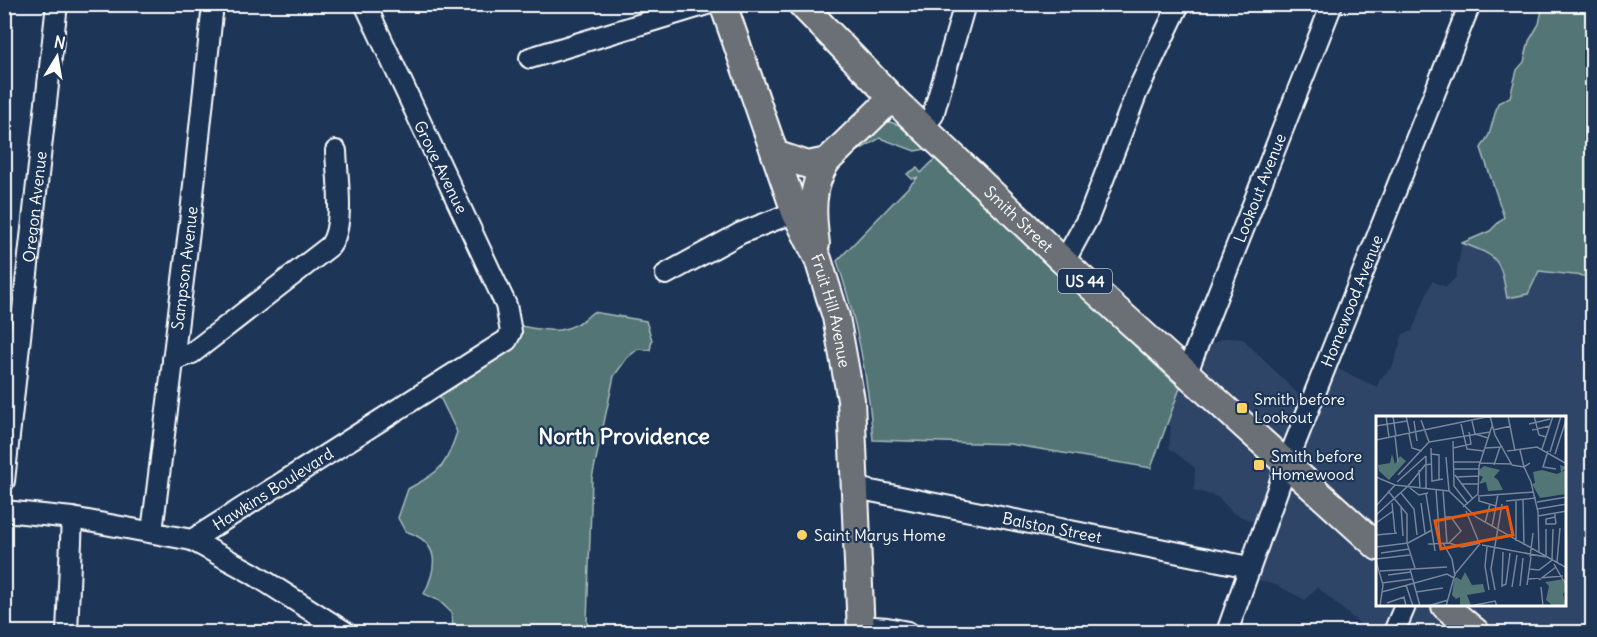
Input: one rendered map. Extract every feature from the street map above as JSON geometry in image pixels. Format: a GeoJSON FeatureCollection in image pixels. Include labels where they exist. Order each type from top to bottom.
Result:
{"type":"FeatureCollection","features":[{"type":"Feature","properties":{"kind":"main road","name":"Fruit Hill Avenue"},"geometry":{"type":"LineString","coordinates":[[723,4],[795,212],[818,259],[836,316],[844,352],[851,400],[860,629]]}},
{"type":"Feature","properties":{"kind":"main road","name":"Smith Street"},"geometry":{"type":"LineString","coordinates":[[801,4],[922,128],[1064,262],[1376,544]]}},
{"type":"Feature","properties":{"kind":"main road"},"geometry":{"type":"LineString","coordinates":[[818,259],[813,203],[816,181],[827,161],[892,98]]}},
{"type":"Feature","properties":{"kind":"main road"},"geometry":{"type":"LineString","coordinates":[[774,154],[808,165],[827,161]]}},
{"type":"Feature","properties":{"kind":"main road"},"geometry":{"type":"LineString","coordinates":[[1446,607],[1476,633]]}},
{"type":"Feature","properties":{"kind":"street","name":"Oregon Avenue"},"geometry":{"type":"LineString","coordinates":[[4,481],[57,4]]}},
{"type":"Feature","properties":{"kind":"street","name":"Sampson Avenue"},"geometry":{"type":"LineString","coordinates":[[152,532],[213,4]]}},
{"type":"Feature","properties":{"kind":"street","name":"Grove Avenue"},"geometry":{"type":"LineString","coordinates":[[365,4],[506,305],[511,332]]}},
{"type":"Feature","properties":{"kind":"street"},"geometry":{"type":"LineString","coordinates":[[530,58],[707,4]]}},
{"type":"Feature","properties":{"kind":"street"},"geometry":{"type":"LineString","coordinates":[[922,128],[933,115],[964,4]]}},
{"type":"Feature","properties":{"kind":"street"},"geometry":{"type":"LineString","coordinates":[[1064,262],[1086,223],[1137,92],[1179,4]]}},
{"type":"Feature","properties":{"kind":"street","name":"Lookout Avenue"},"geometry":{"type":"LineString","coordinates":[[1187,372],[1332,4]]}},
{"type":"Feature","properties":{"kind":"street","name":"Homewood Avenue"},"geometry":{"type":"LineString","coordinates":[[1227,633],[1287,463],[1470,4]]}},
{"type":"Feature","properties":{"kind":"street"},"geometry":{"type":"LineString","coordinates":[[172,360],[192,353],[330,246],[337,234],[336,152]]}},
{"type":"Feature","properties":{"kind":"street"},"geometry":{"type":"LineString","coordinates":[[666,274],[741,233],[795,212]]}},
{"type":"Feature","properties":{"kind":"street","name":"Hawkins Boulevard"},"geometry":{"type":"LineString","coordinates":[[192,540],[498,347],[511,332]]}},
{"type":"Feature","properties":{"kind":"street","name":"Balston Street"},"geometry":{"type":"LineString","coordinates":[[856,488],[1249,567]]}},
{"type":"Feature","properties":{"kind":"street"},"geometry":{"type":"LineString","coordinates":[[4,511],[72,519],[192,540],[252,573],[345,633]]}},
{"type":"Feature","properties":{"kind":"street"},"geometry":{"type":"LineString","coordinates":[[67,633],[72,519]]}},
{"type":"Feature","properties":{"kind":"street"},"geometry":{"type":"LineString","coordinates":[[1394,633],[1405,607]]}},
{"type":"Feature","properties":{"kind":"street"},"geometry":{"type":"LineString","coordinates":[[860,629],[886,628],[908,633]]}},
{"type":"Feature","properties":{"kind":"shaded area"},"geometry":{"type":"Polygon","coordinates":[[[1462,243],[1488,253],[1528,294],[1539,271],[1592,277],[1592,632],[1366,632],[1317,587],[1305,600],[1276,585],[1247,577],[1260,525],[1233,513],[1218,497],[1194,490],[1195,468],[1169,448],[1171,427],[1163,415],[1164,405],[1186,377],[1194,351],[1225,338],[1243,339],[1302,398],[1300,426],[1329,365],[1377,387],[1380,379],[1393,366],[1403,334],[1412,331],[1432,281],[1446,287],[1456,277],[1462,243]]]}},
{"type":"Feature","properties":{"kind":"green space"},"geometry":{"type":"Polygon","coordinates":[[[1543,5],[1592,5],[1592,277],[1539,271],[1528,294],[1507,298],[1500,267],[1496,261],[1484,252],[1462,243],[1490,231],[1504,217],[1481,148],[1489,135],[1498,103],[1510,97],[1517,70],[1524,62],[1529,41],[1539,24],[1543,5]]]}},
{"type":"Feature","properties":{"kind":"green space"},"geometry":{"type":"Polygon","coordinates":[[[890,122],[899,125],[925,149],[915,151],[880,138],[847,157],[881,123],[890,122]]]}},
{"type":"Feature","properties":{"kind":"green space"},"geometry":{"type":"Polygon","coordinates":[[[935,159],[1180,388],[1151,468],[1010,444],[873,440],[861,349],[837,261],[918,177],[912,179],[907,174],[917,168],[921,173],[935,159]]]}},
{"type":"Feature","properties":{"kind":"green space"},"geometry":{"type":"Polygon","coordinates":[[[593,312],[646,321],[652,340],[650,350],[638,349],[627,358],[614,376],[592,478],[587,622],[589,632],[453,632],[452,613],[438,600],[424,594],[432,574],[433,556],[430,548],[425,542],[405,531],[398,518],[408,489],[440,467],[449,454],[457,432],[437,391],[502,347],[510,324],[544,330],[564,329],[583,321],[593,312]]]}},
{"type":"Feature","properties":{"kind":"place","name":"Smith before Lookout"},"geometry":{"type":"Point","coordinates":[1242,408]}},
{"type":"Feature","properties":{"kind":"place","name":"Smith before Homewood"},"geometry":{"type":"Point","coordinates":[1259,465]}},
{"type":"Feature","properties":{"kind":"place","name":"Saint Marys Home"},"geometry":{"type":"Point","coordinates":[802,535]}},
{"type":"Feature","properties":{"kind":"district","name":"North Providence"},"geometry":{"type":"Point","coordinates":[624,436]}}]}
